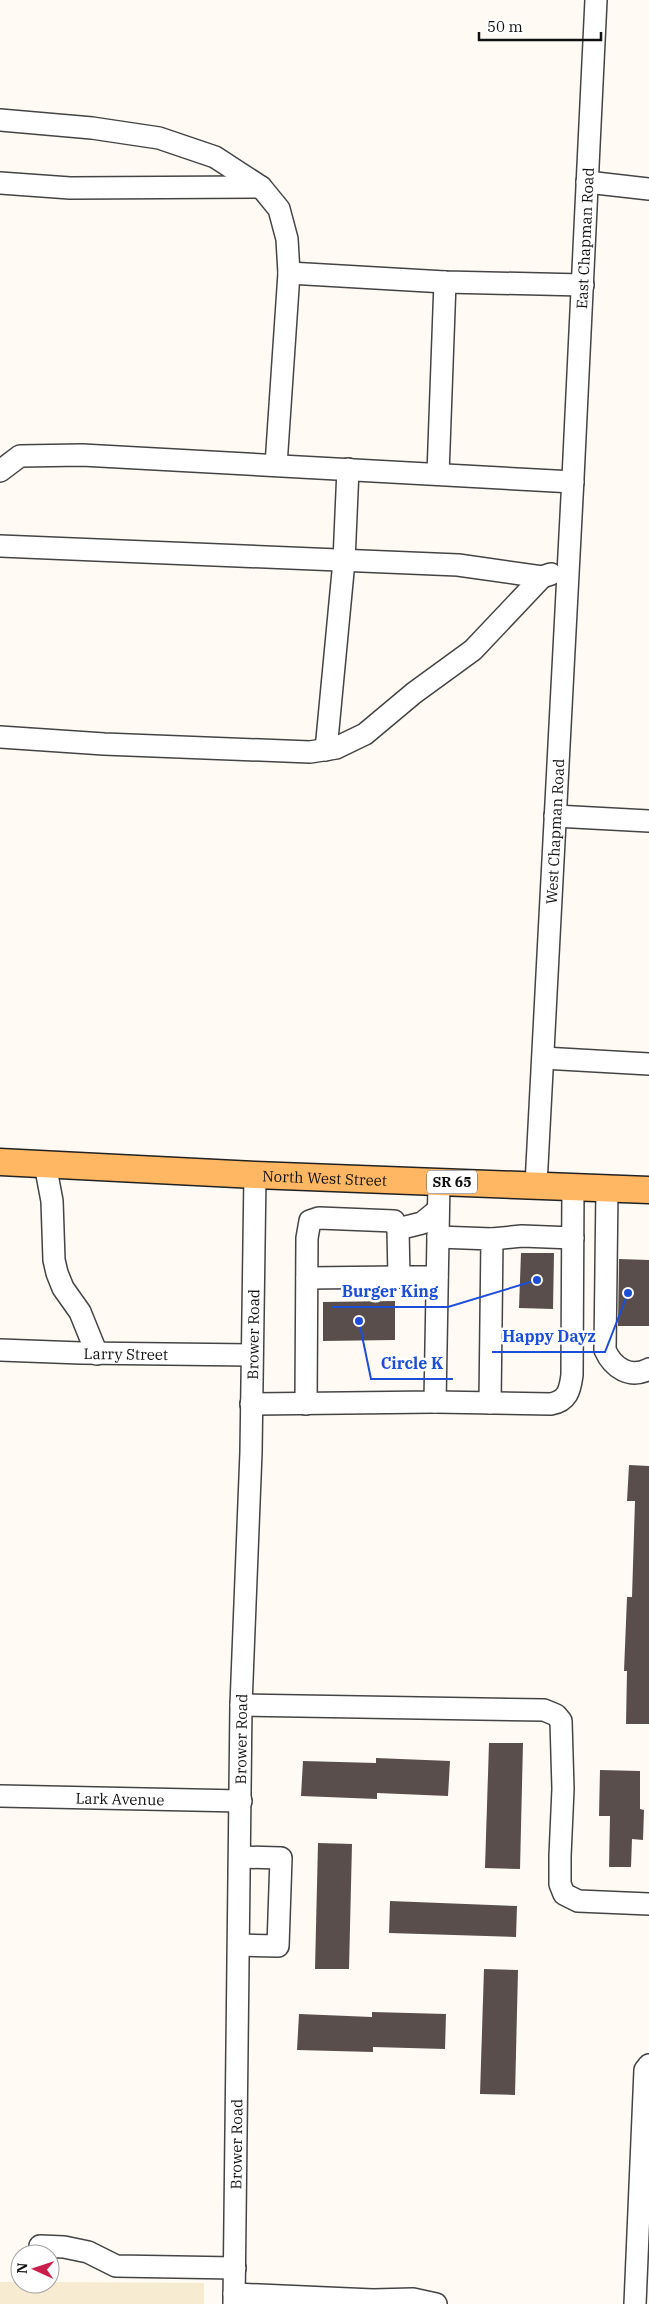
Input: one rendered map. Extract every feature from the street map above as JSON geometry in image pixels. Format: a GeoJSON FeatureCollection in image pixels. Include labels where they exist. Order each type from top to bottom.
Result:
{"type":"FeatureCollection","features":[{"type":"Feature","properties":{"kind":"main road","name":"North West Street"},"geometry":{"type":"LineString","coordinates":[[0,1162],[255,1175],[649,1190]]}},
{"type":"Feature","properties":{"kind":"street","name":"East Chapman Road"},"geometry":{"type":"LineString","coordinates":[[573,480],[596,0]]}},
{"type":"Feature","properties":{"kind":"street"},"geometry":{"type":"LineString","coordinates":[[0,120],[92,128],[159,138],[215,157],[262,187],[279,209],[287,239],[289,273],[276,465]]}},
{"type":"Feature","properties":{"kind":"street"},"geometry":{"type":"LineString","coordinates":[[587,182],[649,190]]}},
{"type":"Feature","properties":{"kind":"street"},"geometry":{"type":"LineString","coordinates":[[0,183],[70,188],[262,187]]}},
{"type":"Feature","properties":{"kind":"street"},"geometry":{"type":"LineString","coordinates":[[289,273],[445,282],[582,285]]}},
{"type":"Feature","properties":{"kind":"street"},"geometry":{"type":"LineString","coordinates":[[438,474],[445,282]]}},
{"type":"Feature","properties":{"kind":"street"},"geometry":{"type":"LineString","coordinates":[[0,471],[20,456],[82,455],[573,480]]}},
{"type":"Feature","properties":{"kind":"street"},"geometry":{"type":"LineString","coordinates":[[326,750],[344,561],[348,469]]}},
{"type":"Feature","properties":{"kind":"street","name":"West Chapman Road"},"geometry":{"type":"LineString","coordinates":[[536,1185],[573,480]]}},
{"type":"Feature","properties":{"kind":"street"},"geometry":{"type":"LineString","coordinates":[[0,546],[458,566],[542,577],[568,569]]}},
{"type":"Feature","properties":{"kind":"street"},"geometry":{"type":"LineString","coordinates":[[0,738],[310,752],[336,748],[364,734],[414,693],[473,650],[542,577]]}},
{"type":"Feature","properties":{"kind":"street"},"geometry":{"type":"LineString","coordinates":[[556,816],[649,821]]}},
{"type":"Feature","properties":{"kind":"street"},"geometry":{"type":"LineString","coordinates":[[543,1058],[649,1064]]}},
{"type":"Feature","properties":{"kind":"street"},"geometry":{"type":"LineString","coordinates":[[45,1164],[52,1201],[54,1260],[57,1273],[63,1288],[80,1312],[97,1354]]}},
{"type":"Feature","properties":{"kind":"street","name":"Brower Road"},"geometry":{"type":"LineString","coordinates":[[234,2299],[241,1705],[252,1404],[255,1175]]}},
{"type":"Feature","properties":{"kind":"street"},"geometry":{"type":"LineString","coordinates":[[435,1402],[439,1182]]}},
{"type":"Feature","properties":{"kind":"street"},"geometry":{"type":"LineString","coordinates":[[252,1404],[558,1402],[564,1399],[568,1394],[572,1375],[573,1187]]}},
{"type":"Feature","properties":{"kind":"street"},"geometry":{"type":"LineString","coordinates":[[607,1189],[605,1350],[614,1366],[623,1370],[640,1373],[649,1369]]}},
{"type":"Feature","properties":{"kind":"street"},"geometry":{"type":"LineString","coordinates":[[398,1229],[422,1223],[438,1210]]}},
{"type":"Feature","properties":{"kind":"street"},"geometry":{"type":"LineString","coordinates":[[306,1404],[308,1229],[310,1221],[314,1219],[391,1220],[398,1229],[399,1278]]}},
{"type":"Feature","properties":{"kind":"street"},"geometry":{"type":"LineString","coordinates":[[438,1237],[492,1238],[522,1236],[573,1238]]}},
{"type":"Feature","properties":{"kind":"street"},"geometry":{"type":"LineString","coordinates":[[490,1403],[492,1238]]}},
{"type":"Feature","properties":{"kind":"street"},"geometry":{"type":"LineString","coordinates":[[307,1278],[437,1277]]}},
{"type":"Feature","properties":{"kind":"street","name":"Larry Street"},"geometry":{"type":"LineString","coordinates":[[0,1350],[97,1354],[252,1355]]}},
{"type":"Feature","properties":{"kind":"street"},"geometry":{"type":"LineString","coordinates":[[241,1705],[544,1710],[556,1715],[561,1721],[563,1745],[560,1884],[564,1894],[578,1901],[649,1904]]}},
{"type":"Feature","properties":{"kind":"street","name":"Lark Avenue"},"geometry":{"type":"LineString","coordinates":[[0,1796],[241,1801]]}},
{"type":"Feature","properties":{"kind":"street"},"geometry":{"type":"LineString","coordinates":[[239,1945],[278,1946],[281,1858],[240,1858]]}},
{"type":"Feature","properties":{"kind":"street"},"geometry":{"type":"LineString","coordinates":[[635,2304],[645,2070],[649,2065]]}},
{"type":"Feature","properties":{"kind":"street"},"geometry":{"type":"LineString","coordinates":[[60,2247],[88,2252],[116,2266],[235,2268]]}},
{"type":"Feature","properties":{"kind":"street"},"geometry":{"type":"LineString","coordinates":[[234,2299],[413,2299],[436,2304]]}},
{"type":"Feature","properties":{"kind":"shaded area"},"geometry":{"type":"Polygon","coordinates":[[[0,2282],[10,2282],[10,2294],[60,2294],[60,2282],[204,2283],[204,2304],[0,2304],[0,2282]]]}},
{"type":"Feature","properties":{"kind":"building"},"geometry":{"type":"Polygon","coordinates":[[[521,1253],[554,1253],[553,1309],[519,1308],[521,1253]]]}},
{"type":"Feature","properties":{"kind":"building"},"geometry":{"type":"Polygon","coordinates":[[[619,1259],[649,1260],[649,1326],[618,1326],[619,1259]]]}},
{"type":"Feature","properties":{"kind":"building"},"geometry":{"type":"Polygon","coordinates":[[[395,1301],[395,1340],[323,1341],[323,1302],[395,1301]]]}},
{"type":"Feature","properties":{"kind":"building"},"geometry":{"type":"Polygon","coordinates":[[[629,1465],[649,1466],[649,1724],[626,1724],[627,1671],[624,1671],[627,1597],[632,1597],[635,1501],[627,1501],[629,1465]]]}},
{"type":"Feature","properties":{"kind":"building"},"geometry":{"type":"Polygon","coordinates":[[[489,1743],[523,1743],[520,1869],[485,1868],[489,1743]]]}},
{"type":"Feature","properties":{"kind":"building"},"geometry":{"type":"Polygon","coordinates":[[[376,1758],[450,1761],[448,1796],[377,1793],[377,1799],[301,1796],[303,1761],[376,1763],[376,1758]]]}},
{"type":"Feature","properties":{"kind":"building"},"geometry":{"type":"Polygon","coordinates":[[[600,1770],[640,1771],[640,1809],[644,1810],[643,1840],[632,1839],[631,1867],[609,1867],[610,1816],[599,1816],[600,1770]]]}},
{"type":"Feature","properties":{"kind":"building"},"geometry":{"type":"Polygon","coordinates":[[[318,1843],[352,1844],[349,1969],[315,1969],[318,1843]]]}},
{"type":"Feature","properties":{"kind":"building"},"geometry":{"type":"Polygon","coordinates":[[[390,1901],[517,1906],[516,1937],[389,1933],[390,1901]]]}},
{"type":"Feature","properties":{"kind":"building"},"geometry":{"type":"Polygon","coordinates":[[[484,1969],[518,1970],[515,2095],[480,2094],[484,1969]]]}},
{"type":"Feature","properties":{"kind":"building"},"geometry":{"type":"Polygon","coordinates":[[[372,2012],[446,2014],[445,2049],[373,2047],[373,2052],[297,2050],[299,2014],[372,2017],[372,2012]]]}},
{"type":"Feature","properties":{"kind":"place","name":"Burger King"},"geometry":{"type":"Point","coordinates":[537,1280]}},
{"type":"Feature","properties":{"kind":"place","name":"Happy Dayz"},"geometry":{"type":"Point","coordinates":[628,1293]}},
{"type":"Feature","properties":{"kind":"place","name":"Circle K"},"geometry":{"type":"Point","coordinates":[359,1321]}}]}
